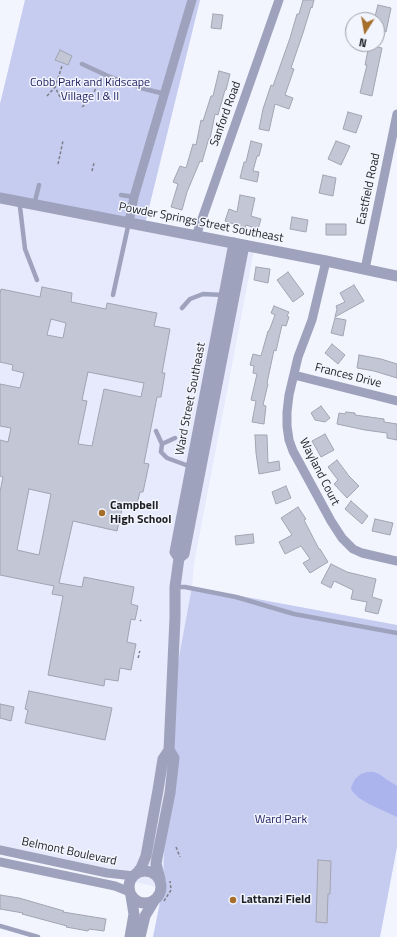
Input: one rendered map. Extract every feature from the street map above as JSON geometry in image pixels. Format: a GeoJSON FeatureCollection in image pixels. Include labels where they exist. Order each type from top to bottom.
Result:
{"type":"FeatureCollection","features":[{"type":"Feature","properties":{"kind":"street"},"geometry":{"type":"LineString","coordinates":[[129,222],[134,198],[192,0]]}},
{"type":"Feature","properties":{"kind":"street","name":"Sanford Road"},"geometry":{"type":"LineString","coordinates":[[196,236],[279,0]]}},
{"type":"Feature","properties":{"kind":"street","name":"Eastfield Road"},"geometry":{"type":"LineString","coordinates":[[365,269],[397,115]]}},
{"type":"Feature","properties":{"kind":"street","name":"Powder Springs Street Southeast"},"geometry":{"type":"LineString","coordinates":[[0,198],[326,260],[397,276]]}},
{"type":"Feature","properties":{"kind":"street","name":"Ward Street Southeast"},"geometry":{"type":"LineString","coordinates":[[179,558],[184,554],[203,457],[239,244]]}},
{"type":"Feature","properties":{"kind":"street","name":"Wayland Court"},"geometry":{"type":"LineString","coordinates":[[326,260],[312,320],[298,357],[289,395],[287,412],[289,440],[293,451],[333,526],[342,538],[353,549],[362,553],[397,561]]}},
{"type":"Feature","properties":{"kind":"street","name":"Ward Street Southeast"},"geometry":{"type":"LineString","coordinates":[[130,937],[134,914],[129,884],[132,877],[141,868],[146,856],[163,759],[169,750],[175,587],[179,558],[175,552],[191,465],[229,296]]}},
{"type":"Feature","properties":{"kind":"street","name":"Frances Drive"},"geometry":{"type":"LineString","coordinates":[[294,375],[397,401]]}},
{"type":"Feature","properties":{"kind":"street","name":"Ward Street Southeast"},"geometry":{"type":"LineString","coordinates":[[140,937],[145,916],[154,901],[162,892],[162,885],[156,864],[170,793],[174,758],[169,750]]}},
{"type":"Feature","properties":{"kind":"street","name":"Belmont Boulevard"},"geometry":{"type":"LineString","coordinates":[[0,850],[107,873],[123,875],[136,874]]}},
{"type":"Feature","properties":{"kind":"street","name":"Belmont Boulevard"},"geometry":{"type":"LineString","coordinates":[[0,862],[115,886],[130,894]]}},
{"type":"Feature","properties":{"kind":"street"},"geometry":{"type":"LineString","coordinates":[[136,874],[144,870],[151,872],[160,879]]}},
{"type":"Feature","properties":{"kind":"street"},"geometry":{"type":"LineString","coordinates":[[130,894],[136,901],[142,903],[148,904],[154,901]]}},
{"type":"Feature","properties":{"kind":"lane"},"geometry":{"type":"LineString","coordinates":[[82,64],[141,88],[165,94]]}},
{"type":"Feature","properties":{"kind":"lane"},"geometry":{"type":"LineString","coordinates":[[34,205],[39,186]]}},
{"type":"Feature","properties":{"kind":"lane"},"geometry":{"type":"LineString","coordinates":[[121,195],[134,198]]}},
{"type":"Feature","properties":{"kind":"lane"},"geometry":{"type":"LineString","coordinates":[[21,202],[20,207],[25,249],[37,280]]}},
{"type":"Feature","properties":{"kind":"lane"},"geometry":{"type":"LineString","coordinates":[[113,295],[129,222]]}},
{"type":"Feature","properties":{"kind":"lane"},"geometry":{"type":"LineString","coordinates":[[182,308],[190,299],[203,294],[229,296]]}},
{"type":"Feature","properties":{"kind":"lane"},"geometry":{"type":"LineString","coordinates":[[156,431],[162,444],[161,452],[166,458],[186,465],[191,465],[203,457]]}},
{"type":"Feature","properties":{"kind":"lane"},"geometry":{"type":"LineString","coordinates":[[162,444],[175,438]]}},
{"type":"Feature","properties":{"kind":"lane"},"geometry":{"type":"LineString","coordinates":[[175,587],[193,588],[236,597],[294,614],[397,633]]}},
{"type":"Feature","properties":{"kind":"lane"},"geometry":{"type":"LineString","coordinates":[[0,926],[38,937]]}},
{"type":"Feature","properties":{"kind":"path"},"geometry":{"type":"LineString","coordinates":[[47,96],[55,87],[62,66]]}},
{"type":"Feature","properties":{"kind":"path"},"geometry":{"type":"LineString","coordinates":[[82,106],[91,99],[95,90],[98,71]]}},
{"type":"Feature","properties":{"kind":"path"},"geometry":{"type":"LineString","coordinates":[[55,87],[60,97]]}},
{"type":"Feature","properties":{"kind":"path"},"geometry":{"type":"LineString","coordinates":[[58,164],[63,141]]}},
{"type":"Feature","properties":{"kind":"path"},"geometry":{"type":"LineString","coordinates":[[92,171],[94,163]]}},
{"type":"Feature","properties":{"kind":"path"},"geometry":{"type":"LineString","coordinates":[[176,847],[180,857]]}},
{"type":"Feature","properties":{"kind":"shaded area"},"geometry":{"type":"Polygon","coordinates":[[[25,0],[200,0],[145,223],[255,245],[194,564],[192,587],[397,625],[397,847],[380,937],[153,937],[162,888],[0,853],[0,104],[25,0]]]}},
{"type":"Feature","properties":{"kind":"shaded area"},"geometry":{"type":"Polygon","coordinates":[[[367,772],[379,774],[397,786],[397,817],[369,804],[359,798],[352,791],[351,788],[355,779],[361,774],[367,772]]]}},
{"type":"Feature","properties":{"kind":"green space","name":"Cobb Park and Kidscape Village I & II"},"geometry":{"type":"Polygon","coordinates":[[[25,0],[200,0],[145,224],[0,198],[0,104],[25,0]]]}},
{"type":"Feature","properties":{"kind":"green space","name":"Ward Park"},"geometry":{"type":"Polygon","coordinates":[[[192,587],[397,625],[397,847],[380,937],[153,937],[163,888],[166,785],[171,700],[192,587]]]}},
{"type":"Feature","properties":{"kind":"building"},"geometry":{"type":"Polygon","coordinates":[[[303,0],[314,0],[291,68],[294,69],[285,95],[293,98],[289,109],[275,104],[269,131],[259,129],[263,109],[271,85],[273,86],[303,0]]]}},
{"type":"Feature","properties":{"kind":"building"},"geometry":{"type":"Polygon","coordinates":[[[378,5],[391,8],[386,32],[385,12],[376,12],[378,5]]]}},
{"type":"Feature","properties":{"kind":"building"},"geometry":{"type":"Polygon","coordinates":[[[213,14],[223,15],[221,29],[211,28],[213,14]]]}},
{"type":"Feature","properties":{"kind":"building"},"geometry":{"type":"Polygon","coordinates":[[[60,50],[72,56],[68,65],[55,60],[60,50]]]}},
{"type":"Feature","properties":{"kind":"building"},"geometry":{"type":"Polygon","coordinates":[[[368,52],[381,52],[372,96],[360,93],[367,65],[365,65],[368,52]]]}},
{"type":"Feature","properties":{"kind":"building"},"geometry":{"type":"Polygon","coordinates":[[[219,71],[230,74],[218,115],[215,114],[210,139],[209,138],[202,162],[200,161],[187,192],[182,210],[171,207],[178,184],[173,182],[180,166],[186,168],[193,144],[196,145],[201,120],[203,121],[211,96],[213,96],[219,71]]]}},
{"type":"Feature","properties":{"kind":"building"},"geometry":{"type":"Polygon","coordinates":[[[348,112],[362,116],[356,133],[343,129],[348,112]]]}},
{"type":"Feature","properties":{"kind":"building"},"geometry":{"type":"Polygon","coordinates":[[[251,141],[262,144],[253,171],[259,172],[257,182],[240,178],[251,141]]]}},
{"type":"Feature","properties":{"kind":"building"},"geometry":{"type":"Polygon","coordinates":[[[336,141],[350,146],[341,165],[328,159],[336,141]]]}},
{"type":"Feature","properties":{"kind":"building"},"geometry":{"type":"Polygon","coordinates":[[[323,175],[336,178],[333,196],[319,193],[323,175]]]}},
{"type":"Feature","properties":{"kind":"building"},"geometry":{"type":"Polygon","coordinates":[[[240,195],[255,198],[251,216],[261,219],[258,229],[246,225],[245,228],[225,221],[229,209],[237,212],[240,195]]]}},
{"type":"Feature","properties":{"kind":"building"},"geometry":{"type":"Polygon","coordinates":[[[292,217],[308,220],[306,232],[290,229],[292,217]]]}},
{"type":"Feature","properties":{"kind":"building"},"geometry":{"type":"Polygon","coordinates":[[[326,224],[346,224],[346,235],[326,235],[326,224]]]}},
{"type":"Feature","properties":{"kind":"building"},"geometry":{"type":"Polygon","coordinates":[[[256,267],[270,269],[268,283],[254,280],[256,267]]]}},
{"type":"Feature","properties":{"kind":"building"},"geometry":{"type":"Polygon","coordinates":[[[288,272],[304,294],[293,302],[277,280],[288,272]]]}},
{"type":"Feature","properties":{"kind":"building"},"geometry":{"type":"Polygon","coordinates":[[[354,285],[364,301],[335,317],[337,309],[336,306],[345,302],[340,293],[354,285]]]}},
{"type":"Feature","properties":{"kind":"building","name":"Campbell High School"},"geometry":{"type":"Polygon","coordinates":[[[42,287],[72,293],[71,302],[106,309],[107,303],[157,313],[154,326],[170,329],[162,373],[165,373],[161,397],[157,397],[144,463],[149,464],[143,492],[140,492],[136,508],[123,505],[117,531],[73,521],[59,583],[82,587],[84,577],[134,587],[131,604],[138,606],[135,620],[131,619],[127,642],[136,644],[131,670],[120,668],[118,681],[105,679],[104,686],[48,675],[63,596],[52,594],[54,586],[0,575],[0,492],[3,477],[0,476],[0,440],[8,442],[11,428],[0,426],[0,384],[20,388],[24,373],[12,370],[13,365],[0,362],[0,294],[1,289],[40,297],[42,287]],[[51,319],[47,335],[63,338],[66,323],[51,319]],[[88,372],[82,400],[87,401],[78,444],[92,446],[104,389],[141,397],[144,383],[88,372]],[[29,489],[17,550],[39,555],[51,494],[29,489]]]}},
{"type":"Feature","properties":{"kind":"building"},"geometry":{"type":"Polygon","coordinates":[[[274,306],[289,312],[287,316],[289,317],[286,326],[282,325],[276,351],[274,350],[263,405],[266,406],[264,424],[252,422],[256,401],[251,400],[257,374],[253,373],[254,366],[250,365],[253,354],[261,356],[268,331],[275,315],[271,313],[274,306]]]}},
{"type":"Feature","properties":{"kind":"building"},"geometry":{"type":"Polygon","coordinates":[[[335,318],[346,320],[343,336],[331,333],[335,318]]]}},
{"type":"Feature","properties":{"kind":"building"},"geometry":{"type":"Polygon","coordinates":[[[332,344],[345,355],[338,364],[325,353],[332,344]]]}},
{"type":"Feature","properties":{"kind":"building"},"geometry":{"type":"Polygon","coordinates":[[[359,355],[397,364],[397,378],[374,371],[357,368],[359,355]]]}},
{"type":"Feature","properties":{"kind":"building"},"geometry":{"type":"Polygon","coordinates":[[[321,406],[330,418],[325,422],[315,420],[311,413],[321,406]]]}},
{"type":"Feature","properties":{"kind":"building"},"geometry":{"type":"Polygon","coordinates":[[[346,412],[355,413],[355,415],[384,419],[384,422],[397,424],[397,440],[387,438],[387,433],[337,424],[339,413],[345,414],[346,412]]]}},
{"type":"Feature","properties":{"kind":"building"},"geometry":{"type":"Polygon","coordinates":[[[325,434],[334,450],[321,457],[312,441],[325,434]]]}},
{"type":"Feature","properties":{"kind":"building"},"geometry":{"type":"Polygon","coordinates":[[[255,435],[267,435],[268,463],[279,461],[280,470],[259,474],[255,435]]]}},
{"type":"Feature","properties":{"kind":"building"},"geometry":{"type":"Polygon","coordinates":[[[337,460],[359,486],[347,498],[334,484],[338,480],[328,467],[337,460]]]}},
{"type":"Feature","properties":{"kind":"building"},"geometry":{"type":"Polygon","coordinates":[[[286,486],[291,498],[276,504],[272,492],[286,486]]]}},
{"type":"Feature","properties":{"kind":"building"},"geometry":{"type":"Polygon","coordinates":[[[351,501],[368,516],[362,524],[345,509],[351,501]]]}},
{"type":"Feature","properties":{"kind":"building"},"geometry":{"type":"Polygon","coordinates":[[[298,507],[306,519],[304,520],[319,549],[328,562],[310,573],[303,563],[310,559],[301,546],[285,554],[279,542],[292,535],[281,518],[298,507]]]}},
{"type":"Feature","properties":{"kind":"building"},"geometry":{"type":"Polygon","coordinates":[[[375,519],[393,523],[390,535],[372,531],[375,519]]]}},
{"type":"Feature","properties":{"kind":"building"},"geometry":{"type":"Polygon","coordinates":[[[253,534],[254,543],[236,545],[235,536],[253,534]]]}},
{"type":"Feature","properties":{"kind":"building"},"geometry":{"type":"Polygon","coordinates":[[[331,564],[347,572],[376,579],[372,597],[382,600],[378,614],[365,611],[367,602],[351,599],[353,590],[334,581],[331,588],[321,583],[331,564]]]}},
{"type":"Feature","properties":{"kind":"building"},"geometry":{"type":"Polygon","coordinates":[[[29,691],[112,708],[105,740],[25,723],[28,710],[25,709],[29,691]]]}},
{"type":"Feature","properties":{"kind":"building"},"geometry":{"type":"Polygon","coordinates":[[[0,704],[14,707],[11,721],[0,718],[0,704]]]}},
{"type":"Feature","properties":{"kind":"building"},"geometry":{"type":"Polygon","coordinates":[[[318,860],[331,861],[327,923],[316,922],[318,860]]]}},
{"type":"Feature","properties":{"kind":"building"},"geometry":{"type":"Polygon","coordinates":[[[0,895],[19,898],[64,911],[63,912],[106,919],[104,931],[89,929],[88,931],[66,927],[67,926],[22,914],[23,913],[0,909],[0,895]]]}},
{"type":"Feature","properties":{"kind":"place","name":"Campbell High School"},"geometry":{"type":"Point","coordinates":[102,513]}},
{"type":"Feature","properties":{"kind":"place","name":"Lattanzi Field"},"geometry":{"type":"Point","coordinates":[233,900]}}]}
